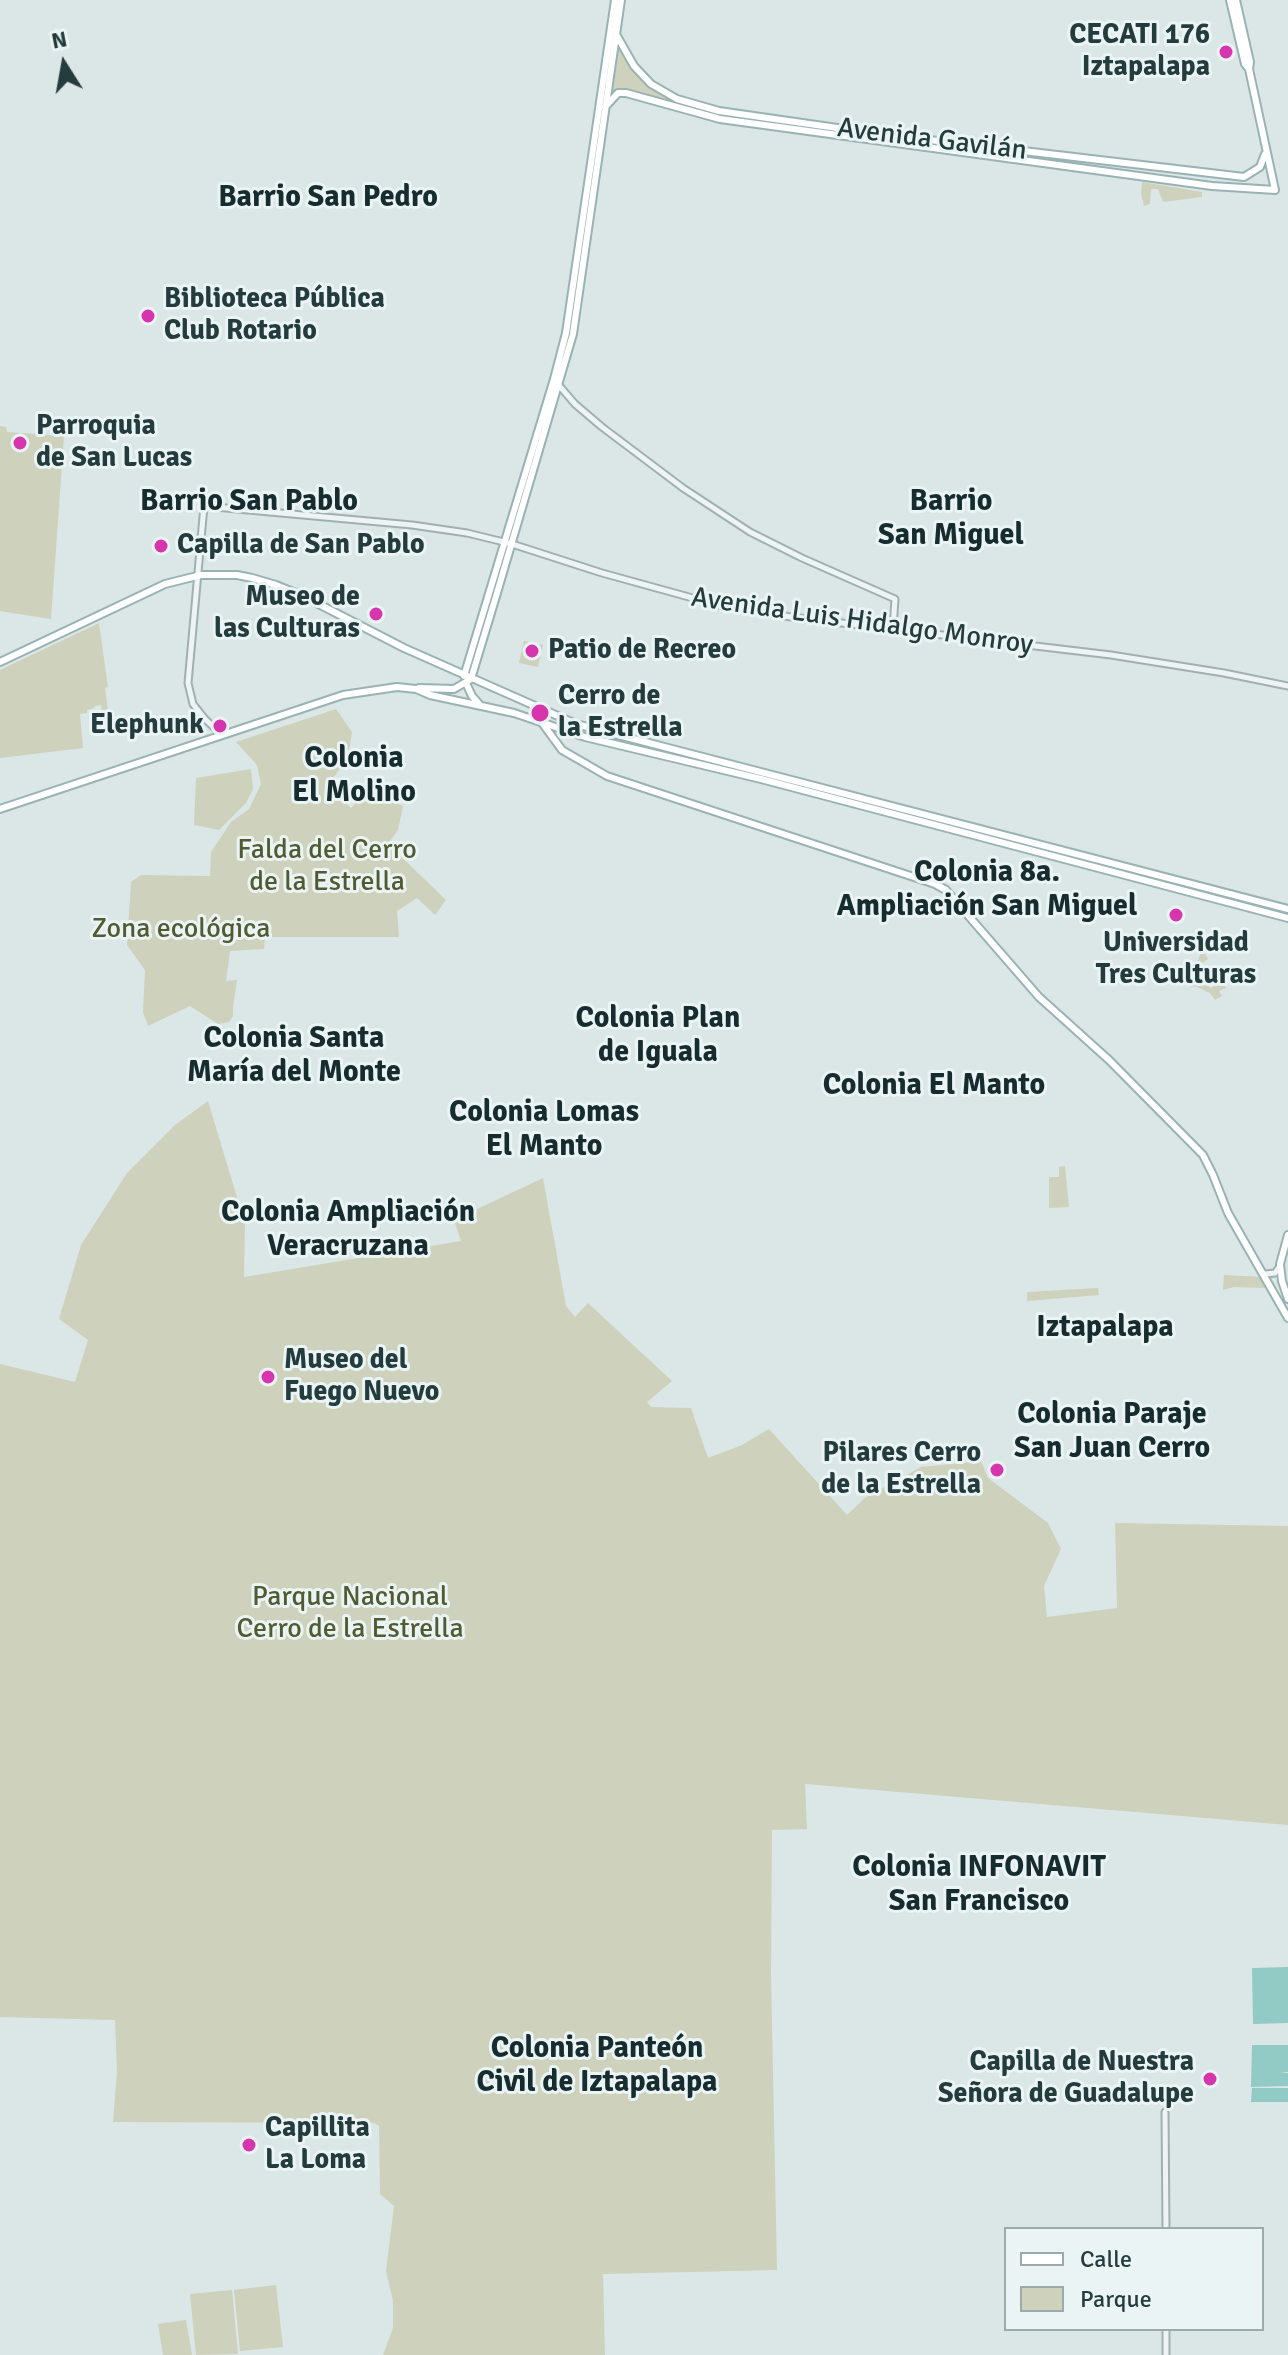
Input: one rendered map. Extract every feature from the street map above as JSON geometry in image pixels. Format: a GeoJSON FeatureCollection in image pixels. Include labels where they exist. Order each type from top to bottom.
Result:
{"type":"FeatureCollection","features":[{"type":"Feature","properties":{"kind":"main road"},"geometry":{"type":"LineString","coordinates":[[612,43],[616,33],[618,0]]}},
{"type":"Feature","properties":{"kind":"main road"},"geometry":{"type":"LineString","coordinates":[[556,382],[618,0]]}},
{"type":"Feature","properties":{"kind":"main road"},"geometry":{"type":"LineString","coordinates":[[1233,0],[1250,62],[1266,150]]}},
{"type":"Feature","properties":{"kind":"main road","name":"Avenida Gavilán"},"geometry":{"type":"LineString","coordinates":[[616,33],[640,73],[651,84],[677,99],[702,111],[782,128],[1212,186],[1275,190],[1266,150]]}},
{"type":"Feature","properties":{"kind":"main road"},"geometry":{"type":"LineString","coordinates":[[487,707],[474,699],[467,679],[573,334],[605,92]]}},
{"type":"Feature","properties":{"kind":"main road","name":"Avenida Gavilán"},"geometry":{"type":"LineString","coordinates":[[605,92],[626,93],[674,107],[702,111],[1244,177],[1260,167],[1266,150]]}},
{"type":"Feature","properties":{"kind":"main road"},"geometry":{"type":"LineString","coordinates":[[605,107],[618,93]]}},
{"type":"Feature","properties":{"kind":"main road"},"geometry":{"type":"LineString","coordinates":[[674,107],[677,99]]}},
{"type":"Feature","properties":{"kind":"main road"},"geometry":{"type":"LineString","coordinates":[[0,662],[165,584],[197,575],[237,575],[276,585],[467,679],[576,724],[1288,909]]}},
{"type":"Feature","properties":{"kind":"main road"},"geometry":{"type":"LineString","coordinates":[[0,809],[343,695],[388,688],[451,689],[467,679]]}},
{"type":"Feature","properties":{"kind":"main road"},"geometry":{"type":"LineString","coordinates":[[416,689],[430,695],[514,713],[585,737],[761,779],[1288,918]]}},
{"type":"Feature","properties":{"kind":"main road"},"geometry":{"type":"LineString","coordinates":[[540,722],[562,750],[601,774],[946,890],[1019,975],[1203,1155],[1228,1213],[1288,1318]]}},
{"type":"Feature","properties":{"kind":"main road"},"geometry":{"type":"LineString","coordinates":[[1288,1235],[1280,1264],[1288,1299]]}},
{"type":"Feature","properties":{"kind":"street"},"geometry":{"type":"LineString","coordinates":[[556,382],[575,404],[602,427],[683,488],[750,532],[895,599],[893,628]]}},
{"type":"Feature","properties":{"kind":"street","name":"Avenida Luis Hidalgo Monroy"},"geometry":{"type":"LineString","coordinates":[[197,575],[204,506],[412,525],[508,542],[602,573],[718,605],[986,642],[1111,655],[1288,686]]}},
{"type":"Feature","properties":{"kind":"street"},"geometry":{"type":"LineString","coordinates":[[197,575],[188,683],[193,704],[222,735]]}},
{"type":"Feature","properties":{"kind":"street"},"geometry":{"type":"LineString","coordinates":[[1265,1274],[1275,1273],[1280,1264]]}},
{"type":"Feature","properties":{"kind":"street"},"geometry":{"type":"LineString","coordinates":[[1165,2112],[1166,2227]]}},
{"type":"Feature","properties":{"kind":"street"},"geometry":{"type":"LineString","coordinates":[[1166,2331],[1166,2355]]}},
{"type":"Feature","properties":{"kind":"green space"},"geometry":{"type":"Polygon","coordinates":[[[617,46],[623,50],[638,77],[671,99],[668,103],[610,92],[617,46]]]}},
{"type":"Feature","properties":{"kind":"green space"},"geometry":{"type":"Polygon","coordinates":[[[1142,182],[1202,192],[1202,197],[1163,202],[1158,189],[1151,189],[1150,204],[1144,206],[1142,182]]]}},
{"type":"Feature","properties":{"kind":"green space"},"geometry":{"type":"Polygon","coordinates":[[[0,426],[6,427],[7,432],[64,436],[51,619],[0,611],[0,426]]]}},
{"type":"Feature","properties":{"kind":"green space"},"geometry":{"type":"Polygon","coordinates":[[[99,623],[109,717],[103,718],[101,705],[80,714],[83,748],[0,758],[0,670],[99,623]]]}},
{"type":"Feature","properties":{"kind":"green space","name":"Patio de Recreo"},"geometry":{"type":"Polygon","coordinates":[[[524,641],[543,645],[538,667],[519,663],[524,641]]]}},
{"type":"Feature","properties":{"kind":"green space","name":"Falda del Cerro de la Estrella"},"geometry":{"type":"Polygon","coordinates":[[[336,709],[352,732],[348,758],[328,785],[351,808],[364,793],[403,806],[398,830],[388,844],[446,900],[435,915],[417,898],[397,911],[399,937],[265,937],[264,949],[230,951],[226,981],[237,980],[233,1016],[229,1022],[218,1024],[190,1006],[148,1026],[143,1012],[145,970],[127,945],[131,882],[141,875],[210,876],[211,852],[231,822],[249,809],[261,784],[257,765],[236,742],[336,709]]]}},
{"type":"Feature","properties":{"kind":"green space"},"geometry":{"type":"Polygon","coordinates":[[[251,769],[253,789],[246,803],[219,830],[194,825],[196,778],[251,769]]]}},
{"type":"Feature","properties":{"kind":"green space"},"geometry":{"type":"Polygon","coordinates":[[[1204,940],[1208,947],[1203,951],[1208,959],[1199,965],[1203,975],[1200,978],[1206,980],[1210,988],[1223,983],[1226,988],[1219,991],[1222,996],[1215,1000],[1210,993],[1191,987],[1204,940]]]}},
{"type":"Feature","properties":{"kind":"green space","name":"Parque Nacional Cerro de la Estrella"},"geometry":{"type":"Polygon","coordinates":[[[208,1101],[245,1224],[244,1277],[461,1241],[454,1220],[543,1178],[566,1306],[575,1317],[588,1303],[672,1381],[647,1402],[651,1407],[691,1408],[708,1458],[742,1445],[769,1429],[847,1515],[865,1498],[921,1467],[981,1461],[988,1478],[1048,1523],[1061,1549],[1044,1586],[1047,1617],[1117,1608],[1115,1523],[1288,1526],[1288,1825],[805,1784],[807,1829],[772,1830],[771,1973],[777,2270],[603,2274],[605,2355],[383,2355],[393,2328],[393,2301],[386,2271],[394,2206],[380,2194],[379,2126],[374,2123],[113,2122],[117,2072],[115,2020],[0,2017],[0,1364],[75,1382],[88,1340],[59,1319],[81,1245],[127,1173],[175,1125],[208,1101]]]}},
{"type":"Feature","properties":{"kind":"green space"},"geometry":{"type":"Polygon","coordinates":[[[1065,1166],[1069,1207],[1049,1208],[1049,1177],[1059,1177],[1059,1167],[1065,1166]]]}},
{"type":"Feature","properties":{"kind":"green space"},"geometry":{"type":"Polygon","coordinates":[[[1224,1275],[1262,1277],[1268,1288],[1234,1287],[1223,1290],[1224,1275]]]}},
{"type":"Feature","properties":{"kind":"green space"},"geometry":{"type":"Polygon","coordinates":[[[1098,1288],[1099,1295],[1027,1301],[1027,1292],[1098,1288]]]}},
{"type":"Feature","properties":{"kind":"green space"},"geometry":{"type":"Polygon","coordinates":[[[276,2285],[283,2347],[240,2351],[234,2290],[276,2285]]]}},
{"type":"Feature","properties":{"kind":"green space"},"geometry":{"type":"Polygon","coordinates":[[[232,2290],[238,2354],[196,2355],[190,2294],[232,2290]]]}},
{"type":"Feature","properties":{"kind":"green space"},"geometry":{"type":"Polygon","coordinates":[[[186,2320],[192,2355],[163,2355],[158,2324],[186,2320]]]}},
{"type":"Feature","properties":{"kind":"water"},"geometry":{"type":"Polygon","coordinates":[[[1288,1967],[1288,2023],[1253,2024],[1252,1968],[1288,1967]]]}},
{"type":"Feature","properties":{"kind":"water"},"geometry":{"type":"Polygon","coordinates":[[[1252,2045],[1288,2045],[1288,2072],[1280,2073],[1288,2073],[1288,2086],[1251,2087],[1252,2045]]]}},
{"type":"Feature","properties":{"kind":"water"},"geometry":{"type":"Polygon","coordinates":[[[1252,2088],[1288,2088],[1288,2102],[1251,2102],[1252,2088]]]}},
{"type":"Feature","properties":{"kind":"place","name":"CECATI 176 Iztapalapa"},"geometry":{"type":"Point","coordinates":[1226,52]}},
{"type":"Feature","properties":{"kind":"place","name":"Biblioteca Pública Club Rotario"},"geometry":{"type":"Point","coordinates":[148,316]}},
{"type":"Feature","properties":{"kind":"place","name":"Parroquia de San Lucas"},"geometry":{"type":"Point","coordinates":[20,443]}},
{"type":"Feature","properties":{"kind":"place","name":"Capilla de San Pablo"},"geometry":{"type":"Point","coordinates":[161,546]}},
{"type":"Feature","properties":{"kind":"place","name":"Museo de las Culturas"},"geometry":{"type":"Point","coordinates":[376,614]}},
{"type":"Feature","properties":{"kind":"place","name":"Patio de Recreo"},"geometry":{"type":"Point","coordinates":[532,651]}},
{"type":"Feature","properties":{"kind":"place","name":"Cerro de la Estrella"},"geometry":{"type":"Point","coordinates":[540,713]}},
{"type":"Feature","properties":{"kind":"place","name":"Elephunk"},"geometry":{"type":"Point","coordinates":[220,726]}},
{"type":"Feature","properties":{"kind":"place","name":"Universidad Tres Culturas"},"geometry":{"type":"Point","coordinates":[1176,915]}},
{"type":"Feature","properties":{"kind":"place","name":"Museo del Fuego Nuevo"},"geometry":{"type":"Point","coordinates":[268,1377]}},
{"type":"Feature","properties":{"kind":"place","name":"Pilares Cerro de la Estrella"},"geometry":{"type":"Point","coordinates":[997,1470]}},
{"type":"Feature","properties":{"kind":"place","name":"Capilla de Nuestra Señora de Guadalupe"},"geometry":{"type":"Point","coordinates":[1210,2079]}},
{"type":"Feature","properties":{"kind":"place","name":"Capillita La Loma"},"geometry":{"type":"Point","coordinates":[249,2145]}},
{"type":"Feature","properties":{"kind":"district","name":"Barrio San Pedro"},"geometry":{"type":"Point","coordinates":[328,198]}},
{"type":"Feature","properties":{"kind":"district","name":"Barrio San Pablo"},"geometry":{"type":"Point","coordinates":[249,502]}},
{"type":"Feature","properties":{"kind":"district","name":"Barrio San Miguel"},"geometry":{"type":"Point","coordinates":[951,519]}},
{"type":"Feature","properties":{"kind":"district","name":"Colonia El Molino"},"geometry":{"type":"Point","coordinates":[354,776]}},
{"type":"Feature","properties":{"kind":"district","name":"Colonia 8a. Ampliación San Miguel"},"geometry":{"type":"Point","coordinates":[987,890]}},
{"type":"Feature","properties":{"kind":"district","name":"Colonia Plan de Iguala"},"geometry":{"type":"Point","coordinates":[658,1036]}},
{"type":"Feature","properties":{"kind":"district","name":"Colonia Santa María del Monte"},"geometry":{"type":"Point","coordinates":[294,1056]}},
{"type":"Feature","properties":{"kind":"district","name":"Colonia El Manto"},"geometry":{"type":"Point","coordinates":[934,1086]}},
{"type":"Feature","properties":{"kind":"district","name":"Colonia Lomas El Manto"},"geometry":{"type":"Point","coordinates":[544,1130]}},
{"type":"Feature","properties":{"kind":"district","name":"Colonia Ampliación Veracruzana"},"geometry":{"type":"Point","coordinates":[348,1230]}},
{"type":"Feature","properties":{"kind":"district","name":"Iztapalapa"},"geometry":{"type":"Point","coordinates":[1105,1328]}},
{"type":"Feature","properties":{"kind":"district","name":"Colonia Paraje San Juan Cerro"},"geometry":{"type":"Point","coordinates":[1112,1432]}},
{"type":"Feature","properties":{"kind":"district","name":"Colonia INFONAVIT San Francisco"},"geometry":{"type":"Point","coordinates":[979,1885]}},
{"type":"Feature","properties":{"kind":"district","name":"Colonia Panteón Civil de Iztapalapa"},"geometry":{"type":"Point","coordinates":[597,2066]}},
{"type":"Feature","properties":{"kind":"park label","name":"Zona ecológica"},"geometry":{"type":"Point","coordinates":[181,930]}}]}
